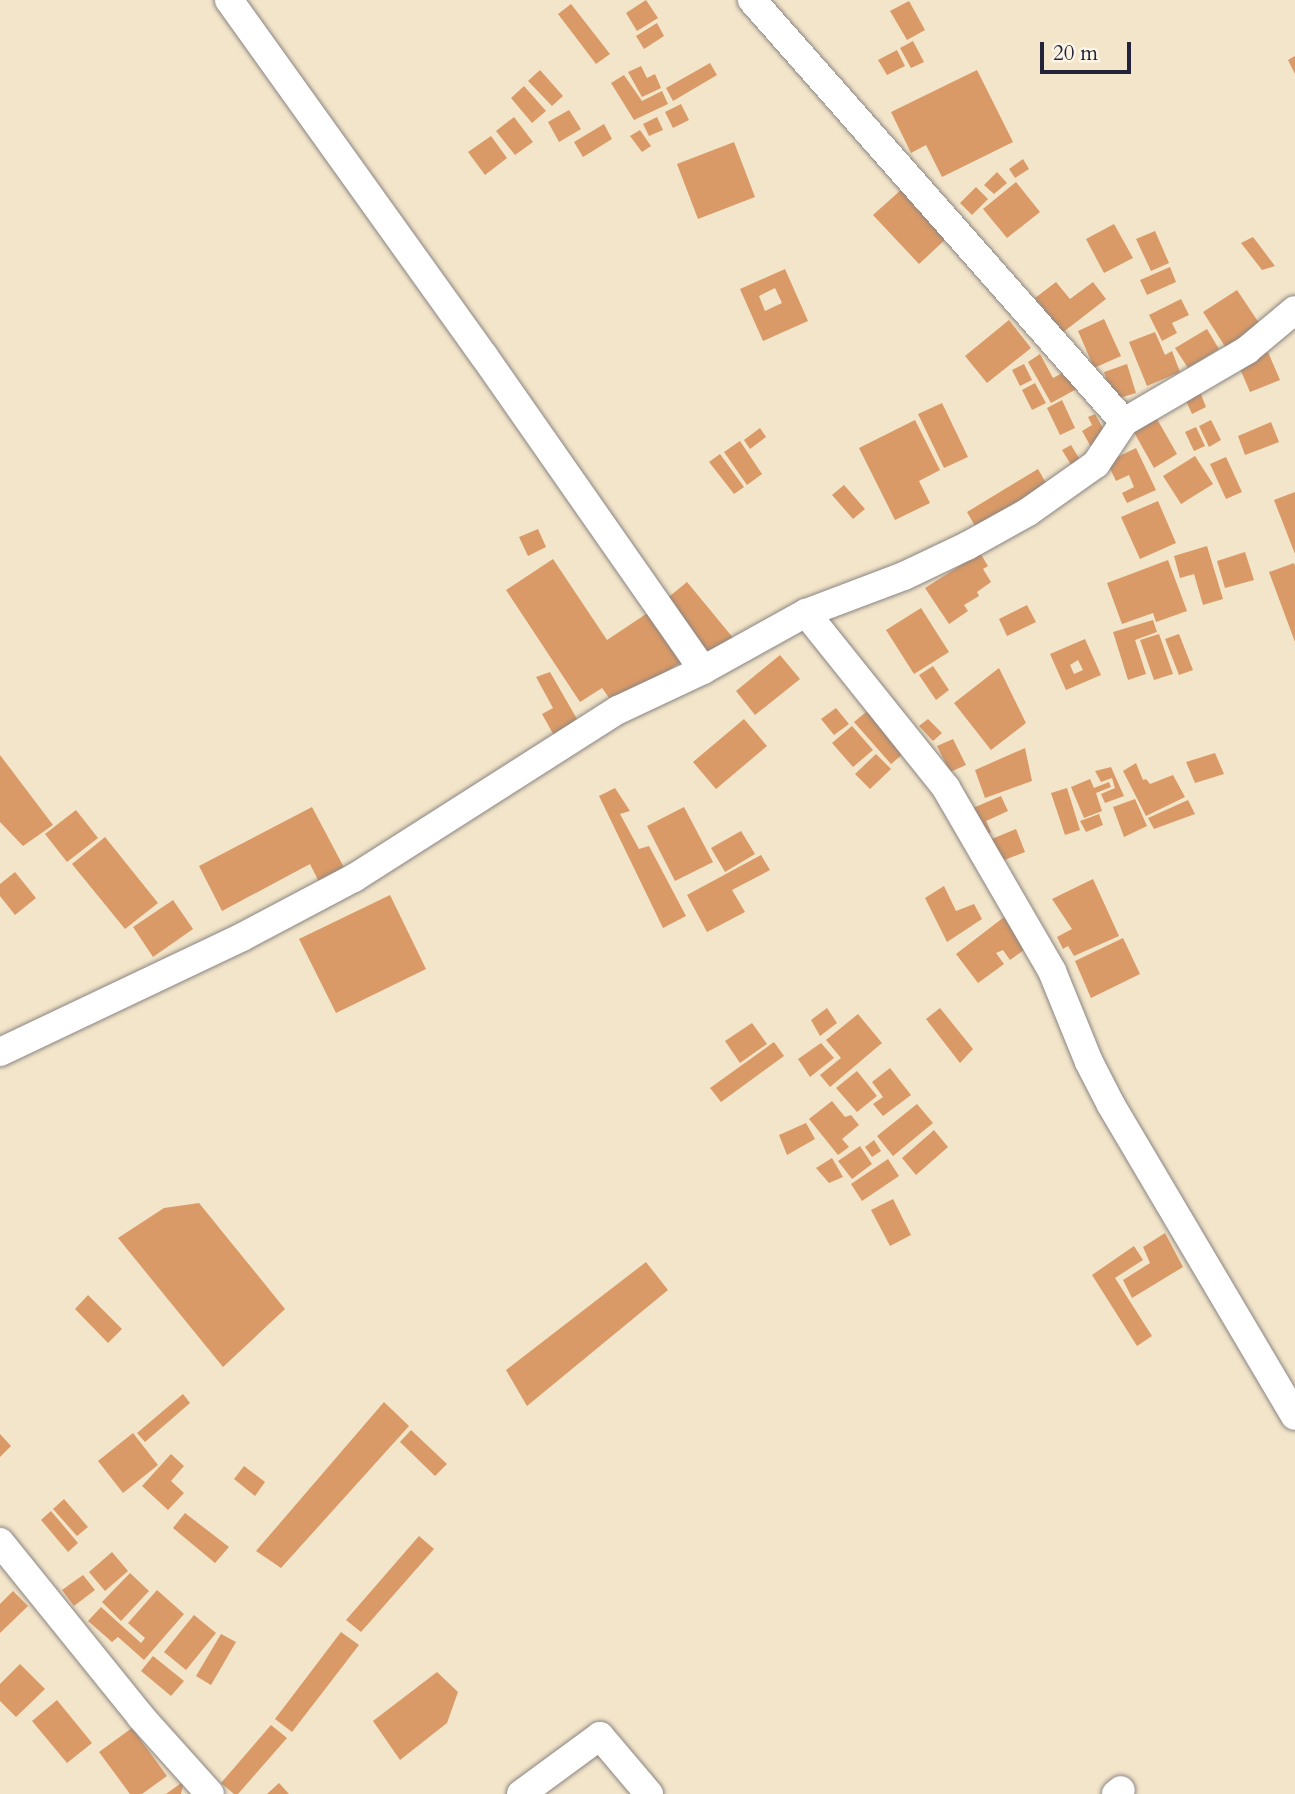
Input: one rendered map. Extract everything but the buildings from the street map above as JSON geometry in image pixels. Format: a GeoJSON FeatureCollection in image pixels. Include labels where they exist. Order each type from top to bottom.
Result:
{"type":"FeatureCollection","features":[{"type":"Feature","properties":{"kind":"street"},"geometry":{"type":"LineString","coordinates":[[229,0],[476,345],[703,670]]}},
{"type":"Feature","properties":{"kind":"street"},"geometry":{"type":"LineString","coordinates":[[752,0],[1124,422]]}},
{"type":"Feature","properties":{"kind":"street"},"geometry":{"type":"LineString","coordinates":[[0,1052],[242,937],[354,878],[618,709],[703,670],[806,613],[904,576],[967,546],[1028,512],[1096,464],[1124,422],[1247,350],[1295,310]]}},
{"type":"Feature","properties":{"kind":"street"},"geometry":{"type":"LineString","coordinates":[[806,613],[953,799],[1052,971],[1089,1062],[1111,1105],[1295,1416]]}},
{"type":"Feature","properties":{"kind":"street"},"geometry":{"type":"LineString","coordinates":[[0,1542],[141,1717],[210,1794]]}},
{"type":"Feature","properties":{"kind":"street"},"geometry":{"type":"LineString","coordinates":[[521,1794],[600,1736],[649,1794]]}}]}
